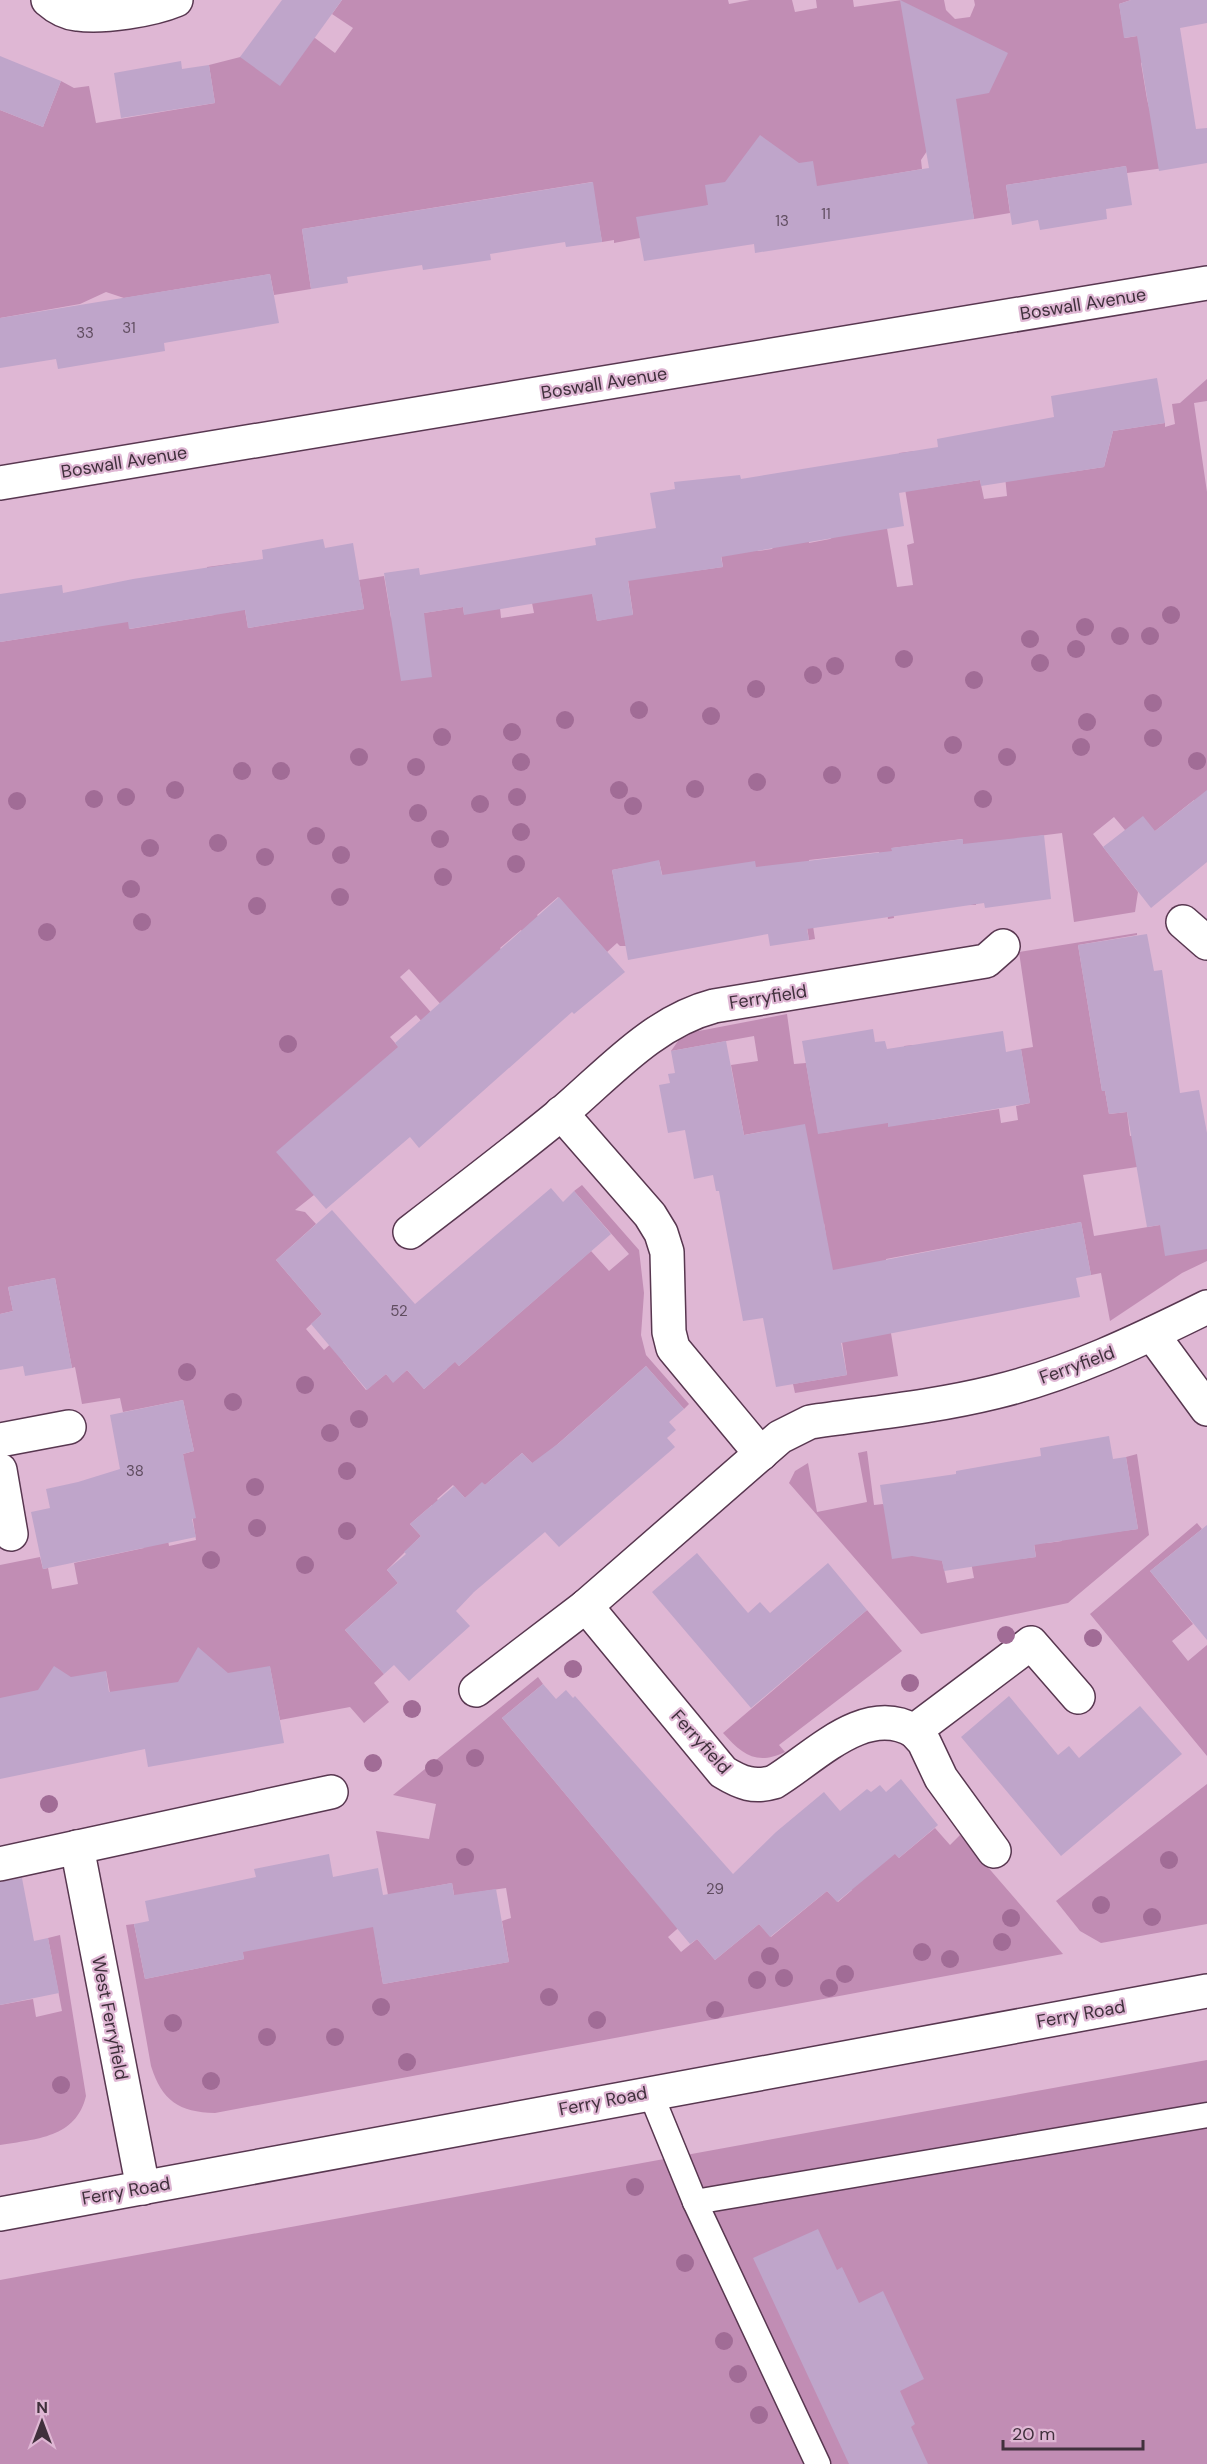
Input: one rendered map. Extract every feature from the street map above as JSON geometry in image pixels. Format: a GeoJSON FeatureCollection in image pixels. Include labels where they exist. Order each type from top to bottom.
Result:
{"type":"FeatureCollection","features":[{"type":"Feature","properties":{"kind":"street"},"geometry":{"type":"LineString","coordinates":[[48,0],[57,8],[76,14],[136,10],[176,0]]}},
{"type":"Feature","properties":{"kind":"street","name":"Boswall Avenue"},"geometry":{"type":"LineString","coordinates":[[0,483],[1207,283]]}},
{"type":"Feature","properties":{"kind":"street"},"geometry":{"type":"LineString","coordinates":[[1183,922],[1207,943]]}},
{"type":"Feature","properties":{"kind":"street","name":"Ferryfield"},"geometry":{"type":"LineString","coordinates":[[411,1232],[561,1113],[660,1030],[696,1011],[986,961],[1003,946]]}},
{"type":"Feature","properties":{"kind":"street"},"geometry":{"type":"LineString","coordinates":[[561,1113],[656,1223],[667,1252],[669,1332],[673,1348],[761,1454]]}},
{"type":"Feature","properties":{"kind":"street","name":"Ferryfield"},"geometry":{"type":"LineString","coordinates":[[476,1690],[586,1606],[780,1437],[810,1422],[915,1407],[996,1392],[1089,1362],[1207,1307]]}},
{"type":"Feature","properties":{"kind":"street"},"geometry":{"type":"LineString","coordinates":[[1152,1334],[1207,1409]]}},
{"type":"Feature","properties":{"kind":"street"},"geometry":{"type":"LineString","coordinates":[[0,1440],[69,1427]]}},
{"type":"Feature","properties":{"kind":"street"},"geometry":{"type":"LineString","coordinates":[[0,1470],[11,1534]]}},
{"type":"Feature","properties":{"kind":"street","name":"Ferryfield"},"geometry":{"type":"LineString","coordinates":[[586,1606],[723,1772],[739,1782],[762,1785],[774,1782],[846,1734],[874,1723],[902,1724],[914,1731]]}},
{"type":"Feature","properties":{"kind":"street"},"geometry":{"type":"LineString","coordinates":[[994,1851],[941,1778],[924,1742],[914,1731],[1031,1643],[1078,1697]]}},
{"type":"Feature","properties":{"kind":"street"},"geometry":{"type":"LineString","coordinates":[[0,1864],[331,1792]]}},
{"type":"Feature","properties":{"kind":"street","name":"West Ferryfield"},"geometry":{"type":"LineString","coordinates":[[77,1847],[143,2188]]}},
{"type":"Feature","properties":{"kind":"street","name":"Ferry Road"},"geometry":{"type":"LineString","coordinates":[[0,2214],[650,2092],[1207,1991]]}},
{"type":"Feature","properties":{"kind":"lane"},"geometry":{"type":"LineString","coordinates":[[650,2092],[694,2202],[818,2464]]}},
{"type":"Feature","properties":{"kind":"lane"},"geometry":{"type":"LineString","coordinates":[[694,2202],[1207,2115]]}},
{"type":"Feature","properties":{"kind":"shaded area"},"geometry":{"type":"Polygon","coordinates":[[[342,0],[728,0],[729,4],[750,0],[792,0],[795,12],[817,8],[816,0],[853,0],[854,7],[902,0],[944,0],[946,10],[955,19],[970,17],[975,5],[974,0],[1131,0],[1119,4],[1125,38],[1180,29],[1141,63],[1147,99],[1164,168],[1127,173],[1126,166],[1006,185],[1010,213],[974,219],[965,162],[927,151],[921,160],[922,169],[708,205],[640,238],[614,243],[614,240],[602,242],[592,182],[302,229],[311,289],[274,295],[270,274],[124,298],[106,292],[80,304],[0,318],[0,110],[43,127],[61,81],[74,88],[89,86],[96,123],[215,103],[209,65],[315,38],[335,53],[353,28],[332,14],[342,0]]]}},
{"type":"Feature","properties":{"kind":"shaded area"},"geometry":{"type":"Polygon","coordinates":[[[1207,379],[1207,401],[1194,403],[1207,492],[1207,817],[1194,800],[1155,831],[1125,830],[1114,817],[1093,834],[1138,892],[1135,912],[1074,922],[1062,833],[973,844],[976,905],[971,905],[962,839],[892,848],[898,900],[892,901],[894,918],[888,919],[879,852],[809,860],[811,913],[815,939],[809,940],[799,873],[664,882],[659,861],[612,870],[626,946],[620,946],[617,943],[607,952],[558,897],[537,915],[551,932],[535,946],[521,930],[500,948],[514,964],[487,1056],[409,969],[400,977],[478,1066],[433,1034],[416,1015],[390,1037],[407,1057],[314,1195],[295,1210],[305,1212],[316,1224],[276,1260],[322,1314],[306,1329],[324,1350],[347,1329],[361,1345],[343,1362],[366,1390],[386,1374],[393,1382],[407,1370],[424,1389],[447,1369],[431,1350],[439,1343],[459,1366],[591,1251],[609,1271],[629,1254],[574,1191],[582,1185],[639,1250],[644,1293],[641,1335],[646,1355],[689,1404],[684,1409],[646,1366],[534,1465],[522,1453],[485,1485],[482,1483],[465,1498],[453,1485],[437,1499],[449,1512],[443,1517],[432,1505],[410,1524],[421,1536],[387,1570],[398,1583],[345,1630],[384,1674],[374,1683],[389,1702],[364,1723],[350,1707],[280,1720],[270,1667],[192,1680],[121,1754],[106,1671],[57,1756],[0,1698],[0,1565],[40,1557],[43,1569],[48,1568],[52,1589],[78,1584],[74,1563],[144,1548],[141,1529],[165,1524],[169,1546],[196,1540],[183,1454],[194,1451],[183,1400],[123,1412],[120,1398],[82,1404],[75,1367],[72,1368],[55,1278],[8,1287],[13,1311],[0,1314],[0,642],[95,627],[122,584],[130,629],[214,615],[207,567],[237,563],[248,628],[364,609],[359,580],[384,576],[391,618],[463,607],[464,614],[500,608],[501,618],[534,613],[532,603],[591,586],[597,621],[633,614],[628,580],[723,567],[716,523],[758,551],[772,549],[778,540],[806,526],[809,543],[830,539],[883,505],[897,587],[913,585],[907,545],[914,543],[899,453],[915,451],[922,489],[980,480],[984,499],[1007,496],[1005,476],[1064,473],[1104,467],[1113,431],[1165,423],[1165,427],[1175,424],[1172,404],[1180,403],[1207,379]]]}},
{"type":"Feature","properties":{"kind":"shaded area"},"geometry":{"type":"Polygon","coordinates":[[[1137,933],[1137,935],[1078,945],[1102,1091],[1105,1091],[1109,1114],[1127,1112],[1130,1136],[1146,1133],[1137,1167],[1083,1175],[1094,1236],[1160,1225],[1207,1249],[1207,1261],[1182,1273],[1110,1321],[1101,1273],[1091,1275],[1081,1222],[886,1259],[888,1315],[898,1376],[795,1393],[793,1384],[847,1375],[824,1223],[804,1226],[766,1131],[744,1135],[731,1065],[758,1061],[754,1036],[671,1051],[683,1034],[787,1014],[794,1064],[806,1063],[815,1116],[821,1116],[824,1133],[842,1130],[839,1113],[885,1105],[889,1126],[917,1122],[904,1046],[913,1045],[916,1067],[922,1066],[931,1120],[999,1109],[1001,1123],[1018,1120],[1016,1106],[1030,1103],[1021,1049],[1033,1047],[1019,952],[1137,933]]]}},
{"type":"Feature","properties":{"kind":"shaded area"},"geometry":{"type":"Polygon","coordinates":[[[867,1451],[874,1505],[883,1504],[940,1551],[947,1583],[974,1578],[968,1546],[1013,1560],[1036,1557],[1033,1536],[1047,1543],[1062,1541],[1058,1521],[1115,1532],[1138,1529],[1126,1457],[1137,1454],[1149,1535],[1068,1603],[921,1634],[789,1483],[795,1471],[808,1463],[817,1512],[867,1502],[858,1453],[867,1451]]]}},
{"type":"Feature","properties":{"kind":"shaded area"},"geometry":{"type":"Polygon","coordinates":[[[1197,1523],[1202,1529],[1150,1571],[1193,1624],[1172,1641],[1188,1661],[1207,1645],[1207,1756],[1090,1614],[1197,1523]]]}},
{"type":"Feature","properties":{"kind":"shaded area"},"geometry":{"type":"Polygon","coordinates":[[[867,1610],[902,1651],[779,1745],[785,1752],[766,1758],[750,1756],[723,1733],[867,1610]]]}},
{"type":"Feature","properties":{"kind":"shaded area"},"geometry":{"type":"Polygon","coordinates":[[[538,1677],[543,1684],[502,1718],[632,1874],[684,1923],[668,1937],[681,1952],[697,1939],[715,1960],[759,1924],[771,1937],[827,1891],[838,1902],[852,1890],[842,1878],[885,1842],[899,1858],[935,1828],[950,1845],[960,1835],[1063,1954],[215,2113],[191,2110],[174,2102],[161,2088],[151,2066],[126,1925],[134,1924],[145,1979],[244,1959],[233,1904],[392,1916],[376,1831],[429,1839],[436,1804],[393,1795],[538,1677]],[[452,1883],[413,1890],[420,1935],[376,1943],[383,1984],[509,1962],[502,1921],[511,1918],[506,1888],[464,1894],[457,1911],[452,1883]]]}},
{"type":"Feature","properties":{"kind":"shaded area"},"geometry":{"type":"Polygon","coordinates":[[[1207,1784],[1207,1924],[1101,1943],[1080,1931],[1056,1901],[1207,1784]]]}},
{"type":"Feature","properties":{"kind":"shaded area"},"geometry":{"type":"Polygon","coordinates":[[[60,1935],[86,2096],[81,2110],[64,2128],[40,2138],[0,2145],[0,2005],[33,1999],[36,2017],[62,2011],[48,1938],[60,1935]]]}},
{"type":"Feature","properties":{"kind":"shaded area"},"geometry":{"type":"Polygon","coordinates":[[[1207,2060],[1207,2464],[0,2464],[0,2280],[1207,2060]]]}},
{"type":"Feature","properties":{"kind":"building"},"geometry":{"type":"Polygon","coordinates":[[[282,0],[342,0],[280,86],[240,57],[282,0]]]}},
{"type":"Feature","properties":{"kind":"building"},"geometry":{"type":"Polygon","coordinates":[[[900,0],[1008,53],[989,93],[956,99],[974,219],[755,253],[754,244],[644,261],[636,217],[708,205],[705,185],[725,182],[760,135],[799,163],[813,161],[817,186],[929,168],[900,0]]]}},
{"type":"Feature","properties":{"kind":"building"},"geometry":{"type":"Polygon","coordinates":[[[1131,0],[1207,0],[1207,23],[1180,28],[1196,129],[1207,128],[1207,163],[1159,171],[1137,36],[1124,38],[1119,4],[1131,0]]]}},
{"type":"Feature","properties":{"kind":"building"},"geometry":{"type":"Polygon","coordinates":[[[0,56],[61,81],[43,127],[0,110],[0,56]]]}},
{"type":"Feature","properties":{"kind":"building"},"geometry":{"type":"Polygon","coordinates":[[[181,61],[182,69],[209,65],[215,103],[121,118],[114,73],[181,61]]]}},
{"type":"Feature","properties":{"kind":"building"},"geometry":{"type":"Polygon","coordinates":[[[1126,166],[1132,205],[1106,209],[1107,219],[1040,230],[1038,220],[1012,225],[1006,185],[1126,166]]]}},
{"type":"Feature","properties":{"kind":"building"},"geometry":{"type":"Polygon","coordinates":[[[593,182],[602,242],[566,247],[565,242],[490,254],[491,260],[423,270],[422,265],[347,277],[348,283],[311,289],[302,229],[593,182]]]}},
{"type":"Feature","properties":{"kind":"building"},"geometry":{"type":"Polygon","coordinates":[[[270,274],[279,323],[164,343],[165,351],[58,369],[56,359],[0,368],[0,318],[270,274]]]}},
{"type":"Feature","properties":{"kind":"building"},"geometry":{"type":"Polygon","coordinates":[[[1157,378],[1165,423],[1113,431],[1104,467],[981,486],[980,480],[899,493],[904,526],[721,557],[723,567],[628,581],[633,615],[597,621],[592,594],[464,615],[463,607],[424,613],[432,677],[401,681],[384,573],[419,568],[420,575],[596,545],[595,538],[656,528],[650,493],[675,489],[674,482],[740,475],[741,479],[938,447],[937,439],[1054,417],[1051,396],[1157,378]]]}},
{"type":"Feature","properties":{"kind":"building"},"geometry":{"type":"Polygon","coordinates":[[[323,539],[325,548],[353,543],[364,609],[248,628],[245,610],[129,629],[128,622],[0,642],[0,594],[62,585],[63,593],[133,579],[263,559],[262,550],[323,539]]]}},
{"type":"Feature","properties":{"kind":"building"},"geometry":{"type":"Polygon","coordinates":[[[1207,790],[1207,862],[1151,908],[1103,847],[1143,816],[1155,831],[1207,790]]]}},
{"type":"Feature","properties":{"kind":"building"},"geometry":{"type":"Polygon","coordinates":[[[1044,835],[1051,899],[985,908],[984,903],[807,929],[809,940],[770,946],[768,934],[628,960],[612,870],[659,860],[662,875],[755,861],[756,867],[892,851],[891,848],[963,839],[963,844],[1044,835]]]}},
{"type":"Feature","properties":{"kind":"building"},"geometry":{"type":"Polygon","coordinates":[[[559,897],[625,972],[574,1014],[572,1012],[419,1148],[410,1137],[326,1209],[276,1152],[398,1047],[395,1043],[559,897]]]}},
{"type":"Feature","properties":{"kind":"building"},"geometry":{"type":"Polygon","coordinates":[[[1147,934],[1154,971],[1162,970],[1180,1093],[1199,1090],[1207,1133],[1207,1249],[1165,1256],[1160,1225],[1147,1227],[1127,1112],[1109,1114],[1105,1091],[1102,1091],[1078,945],[1147,934]]]}},
{"type":"Feature","properties":{"kind":"building"},"geometry":{"type":"Polygon","coordinates":[[[873,1029],[875,1042],[885,1041],[887,1049],[1003,1031],[1006,1052],[1021,1049],[1030,1103],[888,1127],[888,1123],[818,1134],[802,1041],[873,1029]]]}},
{"type":"Feature","properties":{"kind":"building"},"geometry":{"type":"Polygon","coordinates":[[[726,1041],[744,1135],[805,1124],[833,1270],[1081,1222],[1091,1275],[1076,1278],[1080,1297],[841,1343],[847,1375],[776,1387],[763,1318],[743,1321],[719,1191],[716,1191],[713,1175],[694,1179],[685,1130],[668,1133],[659,1085],[670,1083],[668,1074],[675,1073],[671,1051],[726,1041]]]}},
{"type":"Feature","properties":{"kind":"building"},"geometry":{"type":"Polygon","coordinates":[[[551,1188],[563,1202],[574,1191],[611,1234],[459,1366],[455,1362],[424,1389],[407,1370],[393,1383],[386,1374],[367,1390],[311,1324],[322,1314],[276,1260],[332,1210],[415,1304],[551,1188]]]}},
{"type":"Feature","properties":{"kind":"building"},"geometry":{"type":"Polygon","coordinates":[[[55,1278],[72,1368],[25,1376],[23,1366],[0,1370],[0,1314],[13,1311],[8,1287],[55,1278]]]}},
{"type":"Feature","properties":{"kind":"building"},"geometry":{"type":"Polygon","coordinates":[[[646,1366],[684,1409],[669,1422],[676,1430],[667,1438],[675,1447],[559,1547],[545,1532],[474,1592],[456,1611],[470,1626],[409,1681],[394,1665],[384,1674],[345,1630],[398,1583],[387,1570],[406,1554],[404,1552],[421,1536],[410,1524],[454,1486],[465,1498],[482,1482],[485,1485],[522,1453],[532,1463],[559,1443],[646,1366]]]}},
{"type":"Feature","properties":{"kind":"building"},"geometry":{"type":"Polygon","coordinates":[[[183,1400],[194,1451],[183,1454],[196,1518],[192,1519],[196,1537],[43,1569],[31,1512],[50,1508],[46,1489],[120,1469],[110,1415],[183,1400]]]}},
{"type":"Feature","properties":{"kind":"building"},"geometry":{"type":"Polygon","coordinates":[[[1109,1436],[1113,1459],[1126,1457],[1138,1529],[1034,1545],[1036,1557],[944,1571],[942,1561],[912,1556],[892,1559],[880,1485],[956,1474],[956,1471],[1041,1456],[1040,1448],[1109,1436]]]}},
{"type":"Feature","properties":{"kind":"building"},"geometry":{"type":"Polygon","coordinates":[[[1207,1525],[1207,1640],[1150,1571],[1207,1525]]]}},
{"type":"Feature","properties":{"kind":"building"},"geometry":{"type":"Polygon","coordinates":[[[697,1553],[748,1613],[760,1602],[770,1613],[828,1563],[867,1610],[751,1708],[652,1592],[697,1553]]]}},
{"type":"Feature","properties":{"kind":"building"},"geometry":{"type":"Polygon","coordinates":[[[198,1647],[228,1673],[270,1666],[284,1743],[148,1767],[145,1749],[0,1779],[0,1698],[38,1690],[54,1666],[71,1677],[106,1671],[109,1692],[178,1682],[198,1647]]]}},
{"type":"Feature","properties":{"kind":"building"},"geometry":{"type":"Polygon","coordinates":[[[543,1684],[556,1699],[566,1690],[573,1698],[575,1696],[733,1874],[776,1832],[824,1792],[840,1811],[867,1789],[871,1792],[880,1785],[886,1792],[901,1779],[938,1825],[899,1858],[895,1854],[837,1902],[827,1891],[770,1937],[759,1924],[715,1960],[697,1939],[690,1944],[502,1718],[543,1684]]]}},
{"type":"Feature","properties":{"kind":"building"},"geometry":{"type":"Polygon","coordinates":[[[1009,1696],[1058,1755],[1069,1746],[1079,1758],[1140,1706],[1182,1754],[1061,1856],[961,1737],[1009,1696]]]}},
{"type":"Feature","properties":{"kind":"building"},"geometry":{"type":"Polygon","coordinates":[[[329,1854],[333,1877],[378,1868],[383,1895],[452,1883],[454,1895],[496,1889],[509,1962],[383,1984],[373,1927],[243,1952],[244,1959],[145,1979],[134,1924],[149,1921],[145,1901],[256,1877],[254,1869],[329,1854]]]}},
{"type":"Feature","properties":{"kind":"building"},"geometry":{"type":"Polygon","coordinates":[[[22,1878],[34,1941],[48,1938],[59,1993],[0,2005],[0,1882],[22,1878]]]}},
{"type":"Feature","properties":{"kind":"building"},"geometry":{"type":"Polygon","coordinates":[[[818,2229],[837,2270],[842,2267],[859,2303],[883,2291],[924,2379],[900,2391],[915,2424],[911,2427],[928,2464],[849,2464],[753,2258],[818,2229]]]}}]}
